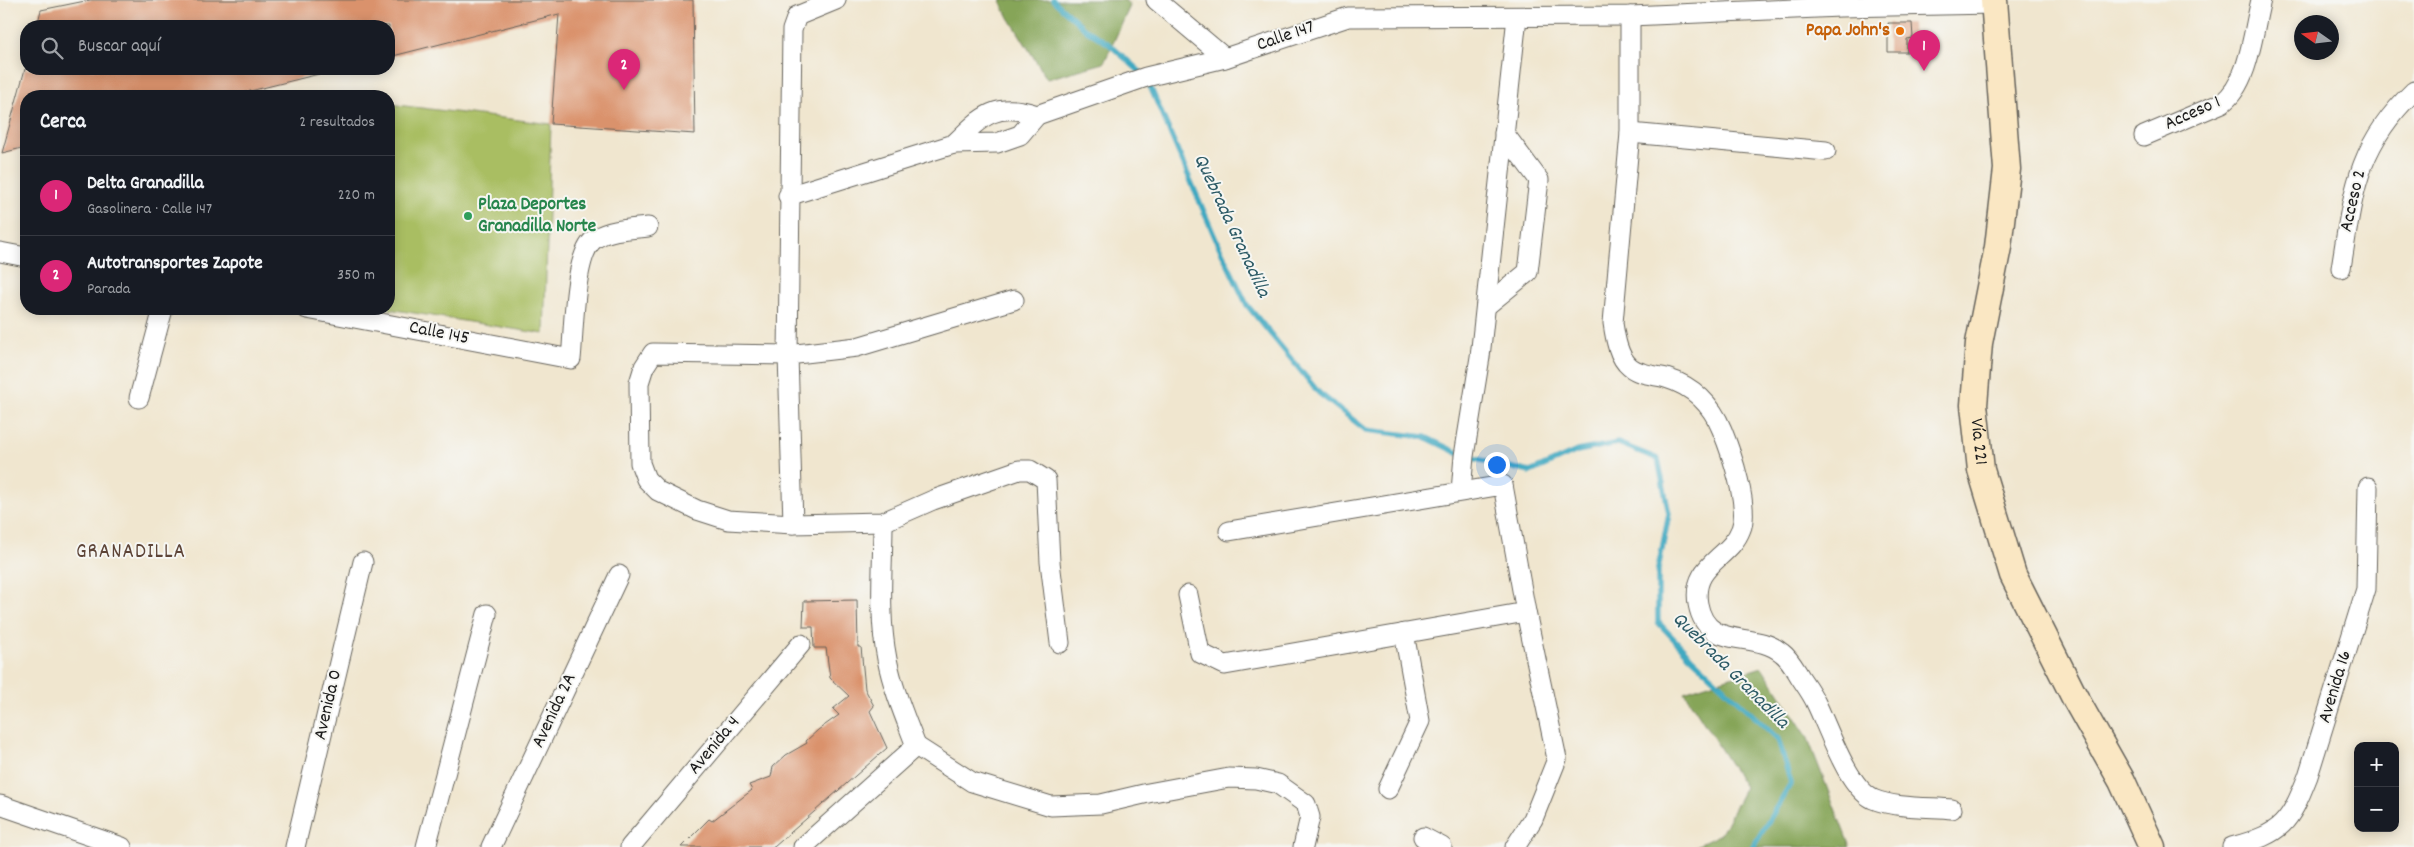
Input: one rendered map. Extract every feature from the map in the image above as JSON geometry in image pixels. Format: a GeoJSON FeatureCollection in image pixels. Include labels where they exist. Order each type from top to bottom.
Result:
{"type":"FeatureCollection","features":[{"type":"Feature","properties":{"kind":"main road","name":"Vía 221"},"geometry":{"type":"LineString","coordinates":[[1994,2],[2007,169],[1998,247],[1979,343],[1974,405],[1981,470],[2013,576],[2075,698],[2122,781],[2152,847]]}},
{"type":"Feature","properties":{"kind":"street"},"geometry":{"type":"LineString","coordinates":[[793,524],[788,355],[788,196],[793,22],[802,13],[836,0]]}},
{"type":"Feature","properties":{"kind":"street"},"geometry":{"type":"LineString","coordinates":[[1156,0],[1225,58]]}},
{"type":"Feature","properties":{"kind":"street","name":"Acceso 1"},"geometry":{"type":"LineString","coordinates":[[2144,136],[2222,103],[2233,95],[2243,71],[2261,0]]}},
{"type":"Feature","properties":{"kind":"street","name":"Calle 147"},"geometry":{"type":"LineString","coordinates":[[1037,115],[1146,77],[1225,58],[1348,18],[1630,16],[1994,2]]}},
{"type":"Feature","properties":{"kind":"street"},"geometry":{"type":"LineString","coordinates":[[1630,16],[1630,133],[1613,322],[1618,349],[1624,360],[1634,370],[1682,384],[1698,394],[1711,408],[1722,430],[1743,498],[1744,515],[1741,529],[1725,552],[1701,574],[1698,587],[1698,602],[1702,620],[1710,630],[1722,635],[1765,644],[1782,653],[1815,700],[1848,770],[1859,788],[1873,799],[1887,803],[1952,809]]}},
{"type":"Feature","properties":{"kind":"street"},"geometry":{"type":"LineString","coordinates":[[1461,491],[1464,456],[1486,306],[1517,17]]}},
{"type":"Feature","properties":{"kind":"street","name":"Acceso 2"},"geometry":{"type":"LineString","coordinates":[[2341,268],[2358,172],[2386,122],[2414,91]]}},
{"type":"Feature","properties":{"kind":"street"},"geometry":{"type":"LineString","coordinates":[[788,196],[954,144],[997,144],[1020,134],[1037,115],[1020,109],[1004,109],[980,118],[954,144]]}},
{"type":"Feature","properties":{"kind":"street"},"geometry":{"type":"LineString","coordinates":[[1486,306],[1528,272],[1539,180],[1504,133]]}},
{"type":"Feature","properties":{"kind":"street"},"geometry":{"type":"LineString","coordinates":[[1630,133],[1826,150]]}},
{"type":"Feature","properties":{"kind":"street","name":"Calle 145"},"geometry":{"type":"LineString","coordinates":[[339,315],[571,359],[580,266],[586,249],[595,238],[621,230],[648,227]]}},
{"type":"Feature","properties":{"kind":"street"},"geometry":{"type":"LineString","coordinates":[[0,252],[20,256]]}},
{"type":"Feature","properties":{"kind":"street"},"geometry":{"type":"LineString","coordinates":[[1014,300],[857,347],[788,355],[653,353],[644,368],[639,383],[640,463],[646,479],[658,491],[697,510],[728,520],[793,524],[883,522],[933,500],[1007,473],[1030,470],[1046,480],[1050,562],[1060,643]]}},
{"type":"Feature","properties":{"kind":"street"},"geometry":{"type":"LineString","coordinates":[[139,398],[161,315]]}},
{"type":"Feature","properties":{"kind":"street"},"geometry":{"type":"LineString","coordinates":[[1229,531],[1503,485],[1526,612],[1557,759],[1533,819],[1515,847]]}},
{"type":"Feature","properties":{"kind":"street","name":"Avenida 16"},"geometry":{"type":"LineString","coordinates":[[2232,847],[2268,836],[2285,823],[2298,802],[2308,776],[2366,589],[2368,487]]}},
{"type":"Feature","properties":{"kind":"street"},"geometry":{"type":"LineString","coordinates":[[883,522],[883,618],[887,657],[895,693],[916,746],[972,782],[1051,806],[1101,804],[1229,778],[1278,784],[1306,804],[1310,817],[1303,847]]}},
{"type":"Feature","properties":{"kind":"street","name":"Avenida 0"},"geometry":{"type":"LineString","coordinates":[[295,847],[363,562]]}},
{"type":"Feature","properties":{"kind":"street","name":"Avenida 2A"},"geometry":{"type":"LineString","coordinates":[[491,847],[620,576]]}},
{"type":"Feature","properties":{"kind":"street"},"geometry":{"type":"LineString","coordinates":[[1188,595],[1200,653],[1225,665],[1526,612]]}},
{"type":"Feature","properties":{"kind":"street"},"geometry":{"type":"LineString","coordinates":[[426,847],[487,614]]}},
{"type":"Feature","properties":{"kind":"street"},"geometry":{"type":"LineString","coordinates":[[1388,789],[1420,721],[1404,634]]}},
{"type":"Feature","properties":{"kind":"street","name":"Avenida 4"},"geometry":{"type":"LineString","coordinates":[[630,847],[801,644]]}},
{"type":"Feature","properties":{"kind":"street"},"geometry":{"type":"LineString","coordinates":[[803,847],[916,746]]}},
{"type":"Feature","properties":{"kind":"street"},"geometry":{"type":"LineString","coordinates":[[0,805],[122,847]]}},
{"type":"Feature","properties":{"kind":"street"},"geometry":{"type":"LineString","coordinates":[[1423,837],[1442,847]]}},
{"type":"Feature","properties":{"kind":"green space"},"geometry":{"type":"Polygon","coordinates":[[[1001,0],[1125,0],[1130,6],[1104,63],[1047,79],[1003,8],[1001,0]]]}},
{"type":"Feature","properties":{"kind":"green space","name":"Plaza Deportes Granadilla Norte"},"geometry":{"type":"Polygon","coordinates":[[[395,105],[551,124],[544,334],[395,310],[395,105]]]}},
{"type":"Feature","properties":{"kind":"green space"},"geometry":{"type":"Polygon","coordinates":[[[1762,667],[1807,736],[1850,847],[1694,847],[1721,834],[1745,787],[1684,692],[1762,667]]]}},
{"type":"Feature","properties":{"kind":"building"},"geometry":{"type":"Polygon","coordinates":[[[90,0],[693,0],[695,134],[551,124],[559,14],[395,55],[395,20],[38,20],[41,10],[90,0]]]}},
{"type":"Feature","properties":{"kind":"building","name":"Papa John's"},"geometry":{"type":"Polygon","coordinates":[[[1888,23],[1912,23],[1913,38],[1907,39],[1907,52],[1888,52],[1888,23]]]}},
{"type":"Feature","properties":{"kind":"building"},"geometry":{"type":"Polygon","coordinates":[[[23,75],[315,75],[254,90],[20,90],[20,148],[2,153],[23,75]]]}},
{"type":"Feature","properties":{"kind":"building"},"geometry":{"type":"Polygon","coordinates":[[[857,600],[858,647],[861,647],[865,689],[874,706],[870,711],[887,748],[774,847],[681,847],[709,819],[712,821],[752,790],[749,785],[771,777],[773,767],[786,755],[807,743],[806,741],[818,730],[839,715],[833,709],[849,696],[830,678],[826,648],[814,648],[813,627],[803,627],[804,601],[857,600]]]}},
{"type":"Feature","properties":{"kind":"waterway","name":"Quebrada Granadilla"},"geometry":{"type":"LineString","coordinates":[[1053,0],[1085,29],[1109,44],[1146,77],[1217,242],[1247,305],[1319,393],[1366,430],[1425,437],[1464,456],[1530,472],[1577,451],[1618,443],[1658,459],[1669,514],[1658,569],[1658,622],[1691,657],[1778,739],[1791,783],[1753,847]]}},
{"type":"Feature","properties":{"kind":"place","name":"Papa John's"},"geometry":{"type":"Point","coordinates":[1900,31]}},
{"type":"Feature","properties":{"kind":"place","name":"Delta Granadilla"},"geometry":{"type":"Point","coordinates":[1924,71]}},
{"type":"Feature","properties":{"kind":"place","name":"Autotransportes Zapote"},"geometry":{"type":"Point","coordinates":[624,90]}},
{"type":"Feature","properties":{"kind":"place","name":"Plaza Deportes Granadilla Norte"},"geometry":{"type":"Point","coordinates":[468,216]}},
{"type":"Feature","properties":{"kind":"district","name":"GRANADILLA"},"geometry":{"type":"Point","coordinates":[131,553]}}]}
